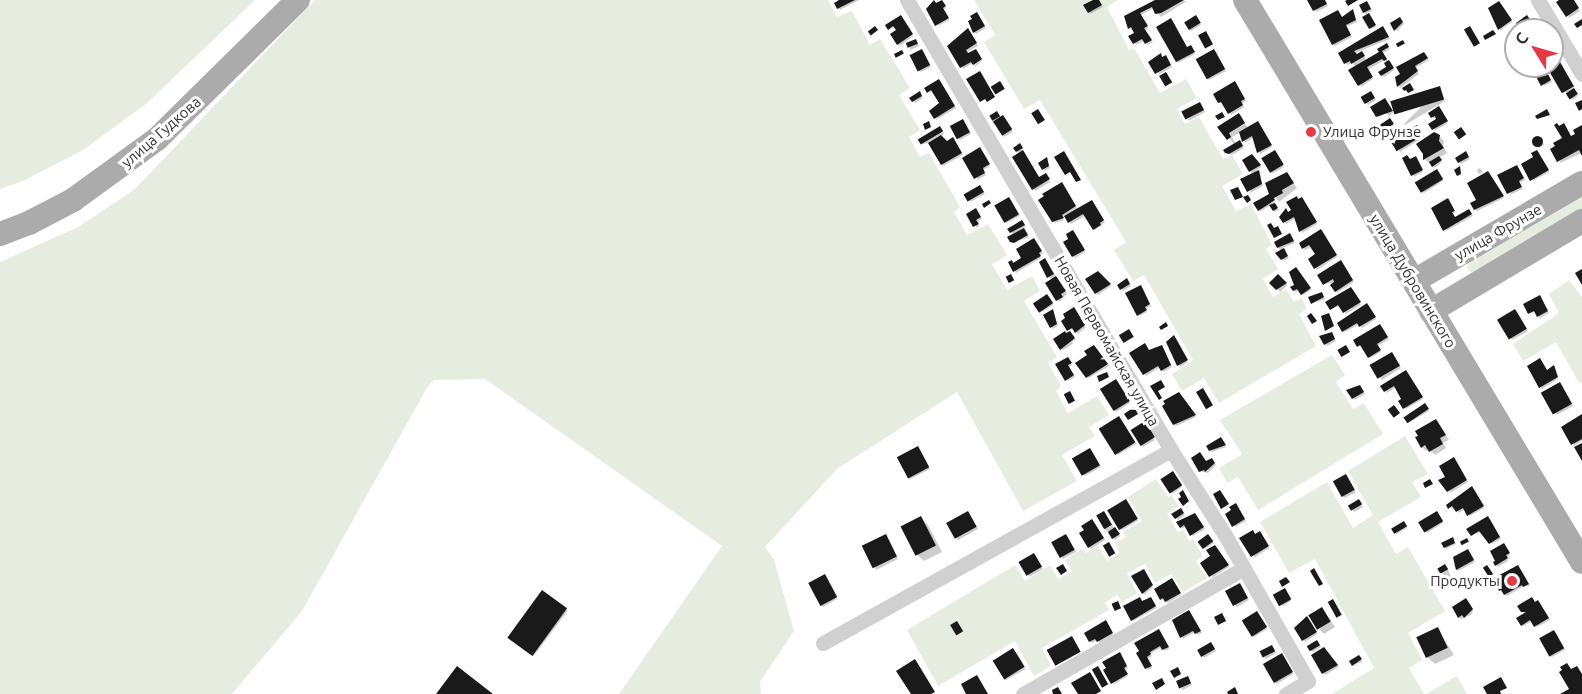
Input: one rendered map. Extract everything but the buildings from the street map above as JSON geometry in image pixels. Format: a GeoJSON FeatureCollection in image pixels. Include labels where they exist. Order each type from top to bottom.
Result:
{"type":"FeatureCollection","features":[{"type":"Feature","properties":{"kind":"main road","name":"улица Гудкова"},"geometry":{"type":"LineString","coordinates":[[0,234],[29,223],[73,200],[157,139],[298,0]]}},
{"type":"Feature","properties":{"kind":"main road","name":"улица Дубровинского"},"geometry":{"type":"LineString","coordinates":[[1245,0],[1582,562]]}},
{"type":"Feature","properties":{"kind":"main road","name":"улица Фрунзе"},"geometry":{"type":"LineString","coordinates":[[1414,281],[1582,183]]}},
{"type":"Feature","properties":{"kind":"main road"},"geometry":{"type":"LineString","coordinates":[[1431,311],[1582,222]]}},
{"type":"Feature","properties":{"kind":"street","name":"Новая Первомайская улица"},"geometry":{"type":"LineString","coordinates":[[907,0],[1244,568],[1308,681],[1286,694]]}},
{"type":"Feature","properties":{"kind":"street"},"geometry":{"type":"LineString","coordinates":[[1538,0],[1582,74]]}},
{"type":"Feature","properties":{"kind":"street"},"geometry":{"type":"LineString","coordinates":[[823,644],[1172,450]]}},
{"type":"Feature","properties":{"kind":"street"},"geometry":{"type":"LineString","coordinates":[[1023,694],[1244,568]]}},
{"type":"Feature","properties":{"kind":"shaded area"},"geometry":{"type":"Polygon","coordinates":[[[0,0],[255,0],[146,104],[83,150],[23,181],[0,189],[0,0]]]}},
{"type":"Feature","properties":{"kind":"shaded area"},"geometry":{"type":"Polygon","coordinates":[[[315,0],[828,0],[837,17],[852,11],[870,45],[880,39],[910,88],[899,95],[920,130],[909,137],[920,157],[929,153],[960,207],[954,212],[967,235],[988,224],[1007,255],[992,264],[1007,290],[1032,276],[1040,291],[1024,301],[1057,357],[1048,363],[1061,386],[1056,391],[1068,413],[1097,396],[1109,415],[1089,427],[1095,436],[1062,455],[1077,481],[1023,511],[957,392],[837,469],[765,547],[774,560],[794,631],[760,682],[761,694],[619,694],[722,546],[485,379],[434,380],[428,386],[302,611],[232,694],[0,694],[0,262],[78,227],[134,190],[315,0]]]}},
{"type":"Feature","properties":{"kind":"shaded area"},"geometry":{"type":"Polygon","coordinates":[[[974,0],[1118,0],[1107,7],[1129,50],[1134,48],[1160,93],[1186,79],[1197,98],[1177,109],[1185,124],[1199,117],[1223,159],[1232,155],[1243,174],[1222,186],[1236,211],[1251,204],[1272,245],[1266,249],[1278,269],[1263,279],[1273,297],[1286,289],[1294,302],[1302,298],[1307,309],[1299,314],[1316,346],[1219,403],[1204,378],[1182,391],[1172,374],[1193,360],[1144,275],[1133,281],[1114,250],[1126,242],[1040,100],[1024,109],[984,42],[995,35],[974,0]]]}},
{"type":"Feature","properties":{"kind":"shaded area"},"geometry":{"type":"Polygon","coordinates":[[[1582,193],[1582,213],[1477,273],[1470,272],[1467,268],[1469,262],[1582,193]]]}},
{"type":"Feature","properties":{"kind":"shaded area"},"geometry":{"type":"Polygon","coordinates":[[[1569,280],[1582,297],[1582,382],[1579,383],[1556,342],[1523,361],[1513,344],[1559,313],[1549,294],[1569,280]]]}},
{"type":"Feature","properties":{"kind":"shaded area"},"geometry":{"type":"Polygon","coordinates":[[[1332,355],[1345,375],[1336,382],[1353,409],[1364,403],[1383,434],[1258,510],[1238,477],[1227,483],[1219,468],[1242,454],[1220,420],[1332,355]]]}},
{"type":"Feature","properties":{"kind":"shaded area"},"geometry":{"type":"Polygon","coordinates":[[[1405,436],[1428,474],[1412,482],[1421,497],[1378,522],[1396,554],[1408,547],[1445,611],[1408,633],[1422,660],[1409,668],[1424,694],[1332,694],[1374,668],[1315,559],[1289,573],[1260,522],[1327,482],[1353,528],[1373,515],[1348,471],[1405,436]]]}},
{"type":"Feature","properties":{"kind":"shaded area"},"geometry":{"type":"Polygon","coordinates":[[[1156,479],[1168,497],[1172,495],[1178,506],[1167,514],[1178,532],[1183,530],[1189,541],[1193,539],[1203,556],[1196,561],[1207,578],[1183,592],[1171,574],[1155,583],[1145,564],[1127,573],[1137,593],[1122,602],[1117,595],[1105,603],[1109,610],[1042,648],[1051,666],[1034,676],[1015,641],[938,686],[907,630],[1015,565],[1025,581],[1050,565],[1058,579],[1072,571],[1065,560],[1082,549],[1085,553],[1098,546],[1107,561],[1120,553],[1115,543],[1126,537],[1123,532],[1142,521],[1128,497],[1156,479]]]}},
{"type":"Feature","properties":{"kind":"shaded area"},"geometry":{"type":"Polygon","coordinates":[[[1457,676],[1467,694],[1426,694],[1457,676]]]}},
{"type":"Feature","properties":{"kind":"place","name":"Улица Фрунзе"},"geometry":{"type":"Point","coordinates":[1311,132]}},
{"type":"Feature","properties":{"kind":"place","name":"Продукты"},"geometry":{"type":"Point","coordinates":[1512,581]}}]}
